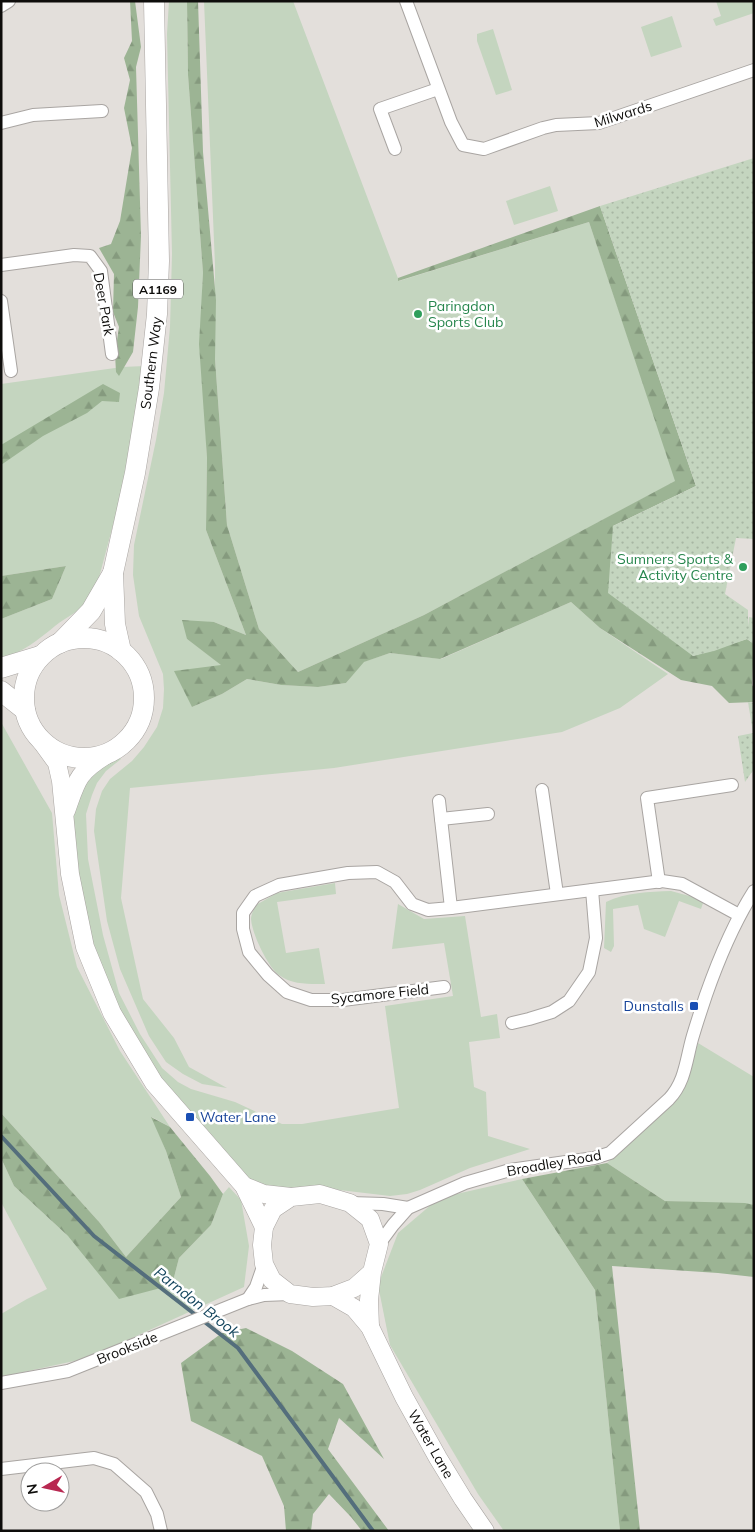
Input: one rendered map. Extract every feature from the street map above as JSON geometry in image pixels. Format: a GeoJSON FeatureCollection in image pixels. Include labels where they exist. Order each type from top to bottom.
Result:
{"type":"FeatureCollection","features":[{"type":"Feature","properties":{"kind":"main road","name":"Southern Way"},"geometry":{"type":"LineString","coordinates":[[121,650],[115,624],[113,573],[136,464],[149,388],[157,314],[159,261],[154,1]]}},
{"type":"Feature","properties":{"kind":"main road","name":"Southern Way"},"geometry":{"type":"LineString","coordinates":[[60,642],[91,611],[113,573]]}},
{"type":"Feature","properties":{"kind":"main road"},"geometry":{"type":"LineString","coordinates":[[1,668],[40,656],[60,642],[81,638],[95,639],[121,650],[138,671],[144,691],[144,706],[138,725],[131,737],[89,766],[78,778],[65,814]]}},
{"type":"Feature","properties":{"kind":"main road"},"geometry":{"type":"LineString","coordinates":[[40,656],[27,679],[24,690],[25,710],[28,723],[57,763],[65,814],[70,874],[85,947],[112,1013],[154,1083],[244,1186],[264,1227]]}},
{"type":"Feature","properties":{"kind":"main road"},"geometry":{"type":"LineString","coordinates":[[1,690],[25,710]]}},
{"type":"Feature","properties":{"kind":"main road"},"geometry":{"type":"LineString","coordinates":[[41,741],[58,753],[79,759],[106,755]]}},
{"type":"Feature","properties":{"kind":"main road"},"geometry":{"type":"LineString","coordinates":[[244,1186],[264,1194],[291,1198],[320,1194],[350,1203],[370,1219],[379,1244],[372,1272],[354,1288],[333,1296],[312,1297],[290,1294],[272,1280],[264,1264],[262,1245],[264,1227],[274,1209],[291,1198]]}},
{"type":"Feature","properties":{"kind":"main road","name":"Water Lane"},"geometry":{"type":"LineString","coordinates":[[370,1327],[369,1300],[372,1272]]}},
{"type":"Feature","properties":{"kind":"main road","name":"Water Lane"},"geometry":{"type":"LineString","coordinates":[[333,1296],[354,1308],[370,1327],[404,1397],[438,1458],[463,1500],[485,1531]]}},
{"type":"Feature","properties":{"kind":"street"},"geometry":{"type":"LineString","coordinates":[[1,6],[9,1]]}},
{"type":"Feature","properties":{"kind":"street","name":"Milwards"},"geometry":{"type":"LineString","coordinates":[[406,1],[451,122],[463,145],[484,149],[556,124],[599,124],[754,70]]}},
{"type":"Feature","properties":{"kind":"street"},"geometry":{"type":"LineString","coordinates":[[395,149],[380,109],[438,89]]}},
{"type":"Feature","properties":{"kind":"street"},"geometry":{"type":"LineString","coordinates":[[1,123],[33,115],[102,111]]}},
{"type":"Feature","properties":{"kind":"street","name":"Deer Park"},"geometry":{"type":"LineString","coordinates":[[1,265],[74,255],[90,256],[101,272],[112,354]]}},
{"type":"Feature","properties":{"kind":"street"},"geometry":{"type":"LineString","coordinates":[[1,301],[10,371]]}},
{"type":"Feature","properties":{"kind":"street"},"geometry":{"type":"LineString","coordinates":[[660,882],[647,798],[732,786]]}},
{"type":"Feature","properties":{"kind":"street"},"geometry":{"type":"LineString","coordinates":[[542,790],[557,894]]}},
{"type":"Feature","properties":{"kind":"street"},"geometry":{"type":"LineString","coordinates":[[439,802],[451,908],[660,882],[682,884],[739,915]]}},
{"type":"Feature","properties":{"kind":"street"},"geometry":{"type":"LineString","coordinates":[[441,819],[488,814]]}},
{"type":"Feature","properties":{"kind":"street","name":"Sycamore Field"},"geometry":{"type":"LineString","coordinates":[[444,987],[343,1000],[311,1000],[287,992],[268,975],[250,952],[243,929],[243,913],[255,896],[279,885],[348,873],[377,872],[395,882],[412,904],[428,910],[451,908]]}},
{"type":"Feature","properties":{"kind":"street"},"geometry":{"type":"LineString","coordinates":[[512,1022],[552,1012],[569,1001],[589,972],[596,938],[592,890]]}},
{"type":"Feature","properties":{"kind":"street","name":"Broadley Road"},"geometry":{"type":"LineString","coordinates":[[379,1244],[408,1208],[465,1183],[510,1170],[594,1158],[610,1152],[677,1091],[685,1071],[692,1040],[718,961],[739,915],[754,891]]}},
{"type":"Feature","properties":{"kind":"street"},"geometry":{"type":"LineString","coordinates":[[350,1203],[383,1204],[408,1208]]}},
{"type":"Feature","properties":{"kind":"street"},"geometry":{"type":"LineString","coordinates":[[248,1299],[256,1287],[264,1264]]}},
{"type":"Feature","properties":{"kind":"street","name":"Brookside"},"geometry":{"type":"LineString","coordinates":[[1,1383],[68,1371],[248,1299],[264,1295],[290,1294]]}},
{"type":"Feature","properties":{"kind":"street"},"geometry":{"type":"LineString","coordinates":[[1,1469],[94,1458],[114,1464],[146,1492],[161,1531]]}},
{"type":"Feature","properties":{"kind":"green space"},"geometry":{"type":"Polygon","coordinates":[[[130,1],[135,1],[141,47],[136,67],[141,236],[138,307],[133,352],[119,376],[116,372],[115,354],[119,327],[113,312],[114,274],[99,248],[111,244],[120,221],[132,148],[124,108],[130,80],[124,58],[132,41],[130,1]]]}},
{"type":"Feature","properties":{"kind":"green space"},"geometry":{"type":"Polygon","coordinates":[[[169,1],[187,1],[188,75],[203,273],[201,343],[207,458],[206,530],[246,635],[214,622],[187,639],[222,665],[192,707],[222,694],[247,679],[281,685],[318,687],[346,683],[363,662],[390,653],[441,659],[571,602],[600,628],[668,674],[620,708],[562,732],[334,768],[130,788],[121,898],[143,999],[174,1038],[189,1067],[227,1088],[202,1084],[183,1074],[166,1062],[149,1036],[120,969],[107,921],[94,831],[96,809],[102,791],[110,779],[132,761],[144,747],[157,727],[163,708],[163,674],[139,616],[133,575],[134,545],[164,393],[170,327],[172,254],[167,34],[169,1]]]}},
{"type":"Feature","properties":{"kind":"green space"},"geometry":{"type":"Polygon","coordinates":[[[187,1],[198,1],[203,152],[216,300],[215,359],[227,525],[259,629],[298,672],[424,615],[675,481],[589,222],[398,281],[398,278],[600,206],[696,486],[613,526],[693,656],[747,639],[754,644],[752,685],[754,688],[754,702],[729,703],[712,686],[681,680],[600,628],[571,602],[440,659],[390,653],[364,662],[346,683],[318,687],[281,685],[247,679],[222,694],[192,707],[174,671],[221,665],[187,639],[182,620],[214,622],[246,635],[206,530],[207,458],[199,344],[203,273],[188,75],[187,1]]]}},
{"type":"Feature","properties":{"kind":"green space","name":"Paringdon Sports Club"},"geometry":{"type":"Polygon","coordinates":[[[204,1],[293,1],[399,281],[589,222],[676,481],[424,615],[298,672],[259,629],[227,525],[215,359],[215,265],[204,1]]]}},
{"type":"Feature","properties":{"kind":"green space"},"geometry":{"type":"Polygon","coordinates":[[[716,1],[754,1],[754,13],[716,26],[713,19],[721,16],[716,1]]]}},
{"type":"Feature","properties":{"kind":"green space"},"geometry":{"type":"Polygon","coordinates":[[[672,16],[682,47],[651,57],[641,27],[672,16]]]}},
{"type":"Feature","properties":{"kind":"green space"},"geometry":{"type":"Polygon","coordinates":[[[493,29],[512,90],[496,95],[477,41],[477,34],[493,29]]]}},
{"type":"Feature","properties":{"kind":"green space"},"geometry":{"type":"Polygon","coordinates":[[[754,158],[754,539],[736,538],[725,594],[748,610],[748,626],[749,617],[754,618],[754,644],[747,639],[714,651],[693,656],[608,593],[613,526],[696,486],[600,206],[754,158]]]}},
{"type":"Feature","properties":{"kind":"green space"},"geometry":{"type":"Polygon","coordinates":[[[550,186],[558,211],[514,225],[506,201],[550,186]]]}},
{"type":"Feature","properties":{"kind":"green space"},"geometry":{"type":"Polygon","coordinates":[[[145,366],[123,488],[97,585],[86,603],[78,610],[30,645],[1,659],[1,619],[52,599],[66,566],[1,576],[1,384],[122,367],[145,366]]]}},
{"type":"Feature","properties":{"kind":"green space"},"geometry":{"type":"Polygon","coordinates":[[[103,384],[120,393],[119,402],[102,401],[87,413],[43,436],[1,465],[1,445],[103,384]]]}},
{"type":"Feature","properties":{"kind":"green space"},"geometry":{"type":"Polygon","coordinates":[[[66,566],[52,599],[1,619],[1,576],[66,566]]]}},
{"type":"Feature","properties":{"kind":"green space"},"geometry":{"type":"Polygon","coordinates":[[[748,702],[754,703],[754,769],[745,782],[738,736],[753,733],[748,702]]]}},
{"type":"Feature","properties":{"kind":"green space"},"geometry":{"type":"Polygon","coordinates":[[[1,722],[52,813],[59,895],[77,967],[120,1051],[170,1127],[152,1117],[166,1151],[181,1197],[126,1257],[100,1223],[1,1113],[1,722]]]}},
{"type":"Feature","properties":{"kind":"green space"},"geometry":{"type":"Polygon","coordinates":[[[116,752],[121,759],[106,771],[97,783],[86,814],[88,859],[103,935],[119,993],[140,1034],[162,1068],[178,1082],[191,1089],[235,1102],[282,1124],[302,1124],[399,1108],[385,1006],[453,996],[444,943],[392,949],[398,904],[424,919],[465,916],[481,1017],[497,1014],[500,1038],[469,1042],[474,1087],[486,1092],[488,1136],[530,1149],[470,1168],[407,1194],[390,1196],[306,1186],[285,1190],[252,1184],[157,1078],[99,971],[75,874],[71,812],[76,796],[101,764],[116,752]]]}},
{"type":"Feature","properties":{"kind":"green space"},"geometry":{"type":"Polygon","coordinates":[[[335,883],[336,894],[277,902],[286,953],[319,948],[325,984],[290,981],[279,975],[270,965],[257,941],[251,919],[256,905],[277,893],[335,883]]]}},
{"type":"Feature","properties":{"kind":"green space"},"geometry":{"type":"Polygon","coordinates":[[[671,891],[704,900],[701,909],[679,901],[665,937],[644,929],[638,905],[613,909],[614,946],[611,952],[604,948],[606,902],[630,894],[671,891]]]}},
{"type":"Feature","properties":{"kind":"green space"},"geometry":{"type":"Polygon","coordinates":[[[698,1043],[754,1077],[754,1205],[665,1201],[607,1163],[679,1093],[687,1082],[698,1043]]]}},
{"type":"Feature","properties":{"kind":"green space"},"geometry":{"type":"Polygon","coordinates":[[[1,1113],[100,1223],[126,1257],[181,1197],[166,1151],[151,1117],[170,1127],[223,1194],[211,1225],[179,1258],[172,1285],[119,1299],[68,1236],[14,1186],[1,1158],[1,1113]]]}},
{"type":"Feature","properties":{"kind":"green space"},"geometry":{"type":"Polygon","coordinates":[[[1,1158],[14,1186],[68,1236],[172,1285],[179,1258],[211,1225],[223,1194],[229,1187],[241,1200],[249,1246],[244,1287],[88,1358],[1,1376],[1,1314],[47,1289],[1,1202],[1,1158]]]}},
{"type":"Feature","properties":{"kind":"green space"},"geometry":{"type":"Polygon","coordinates":[[[607,1163],[665,1201],[745,1203],[754,1205],[754,1277],[612,1266],[640,1531],[620,1531],[595,1290],[522,1179],[607,1163]]]}},
{"type":"Feature","properties":{"kind":"green space"},"geometry":{"type":"Polygon","coordinates":[[[522,1179],[595,1290],[620,1531],[504,1531],[478,1494],[390,1345],[378,1285],[398,1233],[439,1198],[522,1179]]]}},
{"type":"Feature","properties":{"kind":"green space"},"geometry":{"type":"Polygon","coordinates":[[[246,1328],[292,1351],[343,1384],[384,1459],[339,1418],[328,1449],[389,1531],[362,1531],[329,1494],[313,1514],[311,1531],[286,1531],[284,1506],[262,1456],[191,1421],[181,1363],[222,1333],[246,1328]]]}},
{"type":"Feature","properties":{"kind":"waterway","name":"Parndon Brook"},"geometry":{"type":"LineString","coordinates":[[1,1136],[94,1236],[197,1316]]}},
{"type":"Feature","properties":{"kind":"waterway","name":"Parndon Brook"},"geometry":{"type":"LineString","coordinates":[[202,1320],[238,1348],[373,1531]]}},
{"type":"Feature","properties":{"kind":"place","name":"Paringdon Sports Club"},"geometry":{"type":"Point","coordinates":[418,314]}},
{"type":"Feature","properties":{"kind":"place","name":"Sumners Sports & Activity Centre"},"geometry":{"type":"Point","coordinates":[743,567]}},
{"type":"Feature","properties":{"kind":"place","name":"Dunstalls"},"geometry":{"type":"Point","coordinates":[694,1006]}},
{"type":"Feature","properties":{"kind":"place","name":"Water Lane"},"geometry":{"type":"Point","coordinates":[190,1117]}}]}
